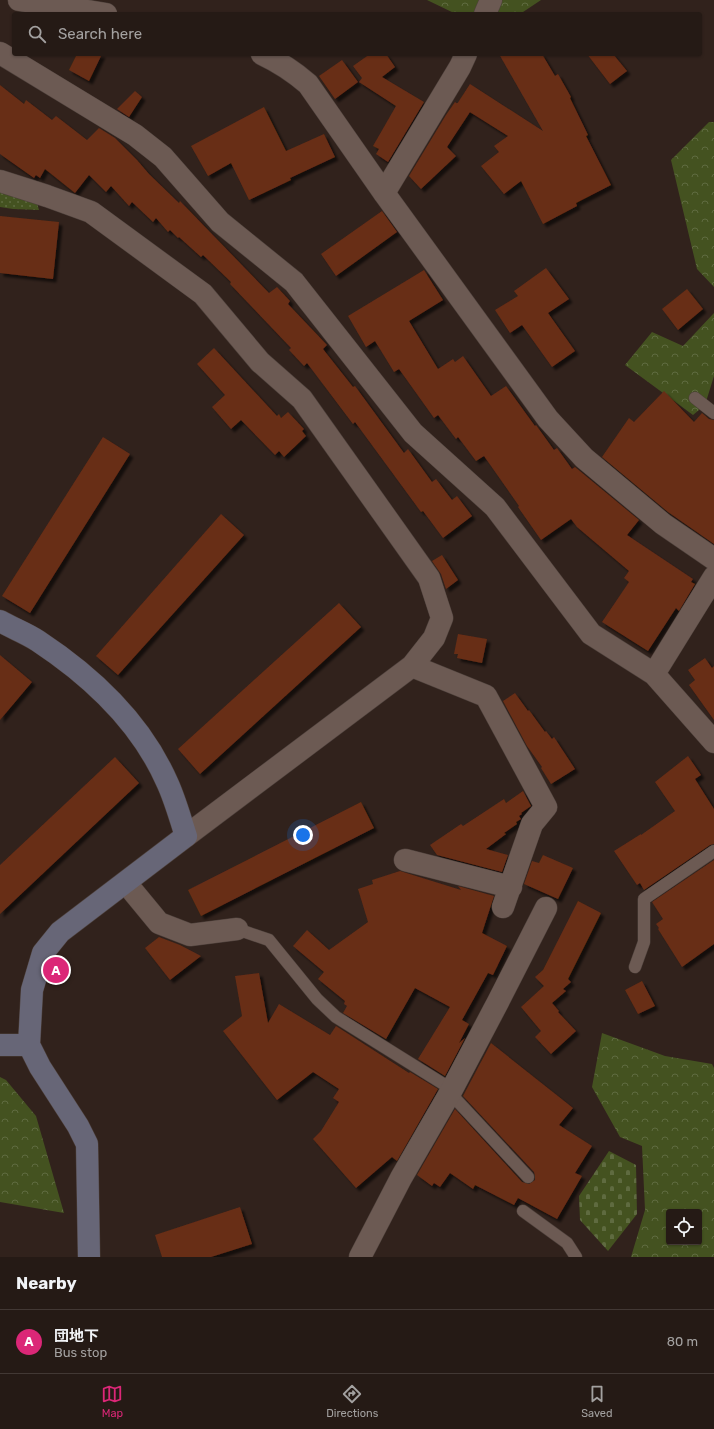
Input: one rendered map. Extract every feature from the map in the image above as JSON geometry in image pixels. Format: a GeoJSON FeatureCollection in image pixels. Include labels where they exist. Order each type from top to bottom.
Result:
{"type":"FeatureCollection","features":[{"type":"Feature","properties":{"kind":"street"},"geometry":{"type":"LineString","coordinates":[[19,0],[94,12]]}},
{"type":"Feature","properties":{"kind":"street"},"geometry":{"type":"LineString","coordinates":[[486,12],[491,0]]}},
{"type":"Feature","properties":{"kind":"street"},"geometry":{"type":"LineString","coordinates":[[0,53],[135,135],[163,158],[220,222],[294,282],[413,433],[496,507],[591,634],[654,674],[714,742]]}},
{"type":"Feature","properties":{"kind":"street"},"geometry":{"type":"LineString","coordinates":[[266,56],[292,70],[308,84],[384,193],[548,419],[584,458],[663,524],[714,559]]}},
{"type":"Feature","properties":{"kind":"street"},"geometry":{"type":"LineString","coordinates":[[384,193],[460,67],[465,56]]}},
{"type":"Feature","properties":{"kind":"street"},"geometry":{"type":"LineString","coordinates":[[0,181],[91,212],[203,294],[260,362],[302,400],[429,578],[442,618],[434,638],[412,666],[60,932],[43,953],[32,990],[29,1045],[40,1067],[78,1126],[87,1144],[90,1257]]}},
{"type":"Feature","properties":{"kind":"street"},"geometry":{"type":"LineString","coordinates":[[654,674],[714,577]]}},
{"type":"Feature","properties":{"kind":"street"},"geometry":{"type":"LineString","coordinates":[[0,621],[37,641],[75,668],[108,698],[134,728],[150,750],[168,782],[186,836]]}},
{"type":"Feature","properties":{"kind":"street"},"geometry":{"type":"LineString","coordinates":[[405,860],[507,897],[532,824],[546,807],[486,696],[412,666]]}},
{"type":"Feature","properties":{"kind":"street"},"geometry":{"type":"LineString","coordinates":[[126,883],[159,923],[190,935],[237,929]]}},
{"type":"Feature","properties":{"kind":"street"},"geometry":{"type":"LineString","coordinates":[[360,1257],[400,1178],[450,1093],[546,908]]}},
{"type":"Feature","properties":{"kind":"street"},"geometry":{"type":"LineString","coordinates":[[0,1044],[29,1045]]}},
{"type":"Feature","properties":{"kind":"lane"},"geometry":{"type":"LineString","coordinates":[[695,398],[714,413]]}},
{"type":"Feature","properties":{"kind":"lane"},"geometry":{"type":"LineString","coordinates":[[635,967],[644,942],[644,899],[714,851]]}},
{"type":"Feature","properties":{"kind":"lane"},"geometry":{"type":"LineString","coordinates":[[237,929],[269,940],[317,999],[336,1017],[445,1085],[450,1093],[528,1177]]}},
{"type":"Feature","properties":{"kind":"lane"},"geometry":{"type":"LineString","coordinates":[[523,1211],[567,1243],[576,1257]]}},
{"type":"Feature","properties":{"kind":"green space"},"geometry":{"type":"Polygon","coordinates":[[[427,0],[541,0],[523,12],[452,12],[427,0]]]}},
{"type":"Feature","properties":{"kind":"green space"},"geometry":{"type":"Polygon","coordinates":[[[709,122],[714,122],[714,287],[697,269],[671,160],[709,122]]]}},
{"type":"Feature","properties":{"kind":"green space"},"geometry":{"type":"Polygon","coordinates":[[[0,188],[36,200],[39,210],[0,207],[0,188]]]}},
{"type":"Feature","properties":{"kind":"green space"},"geometry":{"type":"Polygon","coordinates":[[[714,313],[714,376],[705,405],[693,415],[625,365],[652,332],[683,346],[714,313]]]}},
{"type":"Feature","properties":{"kind":"green space"},"geometry":{"type":"Polygon","coordinates":[[[602,1033],[665,1056],[712,1064],[714,1068],[714,1257],[631,1257],[645,1210],[642,1146],[620,1137],[592,1087],[602,1033]]]}},
{"type":"Feature","properties":{"kind":"green space"},"geometry":{"type":"Polygon","coordinates":[[[0,1077],[6,1080],[36,1116],[64,1213],[0,1202],[0,1077]]]}},
{"type":"Feature","properties":{"kind":"green space"},"geometry":{"type":"Polygon","coordinates":[[[609,1151],[636,1165],[637,1214],[608,1251],[580,1220],[579,1196],[609,1151]]]}},
{"type":"Feature","properties":{"kind":"building"},"geometry":{"type":"Polygon","coordinates":[[[76,56],[101,56],[89,81],[69,70],[76,56]]]}},
{"type":"Feature","properties":{"kind":"building"},"geometry":{"type":"Polygon","coordinates":[[[367,56],[387,56],[395,67],[382,77],[424,102],[388,162],[376,154],[379,149],[373,146],[396,106],[359,82],[362,78],[353,66],[367,56]]]}},
{"type":"Feature","properties":{"kind":"building"},"geometry":{"type":"Polygon","coordinates":[[[500,56],[543,56],[555,76],[558,74],[571,97],[570,98],[588,135],[586,136],[611,185],[576,203],[577,206],[543,224],[521,181],[504,194],[481,166],[499,152],[494,146],[508,136],[457,104],[470,84],[543,131],[500,56]]]}},
{"type":"Feature","properties":{"kind":"building"},"geometry":{"type":"Polygon","coordinates":[[[589,56],[615,56],[627,71],[610,84],[589,56]]]}},
{"type":"Feature","properties":{"kind":"building"},"geometry":{"type":"Polygon","coordinates":[[[342,60],[358,82],[335,99],[319,76],[342,60]]]}},
{"type":"Feature","properties":{"kind":"building"},"geometry":{"type":"Polygon","coordinates":[[[0,85],[24,104],[26,100],[52,120],[56,116],[87,140],[99,128],[115,138],[179,203],[180,201],[269,293],[277,287],[290,301],[288,304],[327,345],[323,349],[353,387],[355,386],[404,453],[408,449],[432,482],[436,479],[452,500],[457,496],[472,516],[443,538],[423,511],[421,512],[355,422],[353,424],[307,363],[304,366],[289,350],[291,348],[230,284],[231,282],[203,255],[201,257],[170,230],[168,232],[156,218],[153,222],[132,202],[129,206],[111,186],[106,192],[89,175],[75,193],[45,169],[40,178],[36,175],[34,178],[0,154],[0,85]]]}},
{"type":"Feature","properties":{"kind":"building"},"geometry":{"type":"Polygon","coordinates":[[[135,91],[142,97],[129,117],[117,109],[135,91]]]}},
{"type":"Feature","properties":{"kind":"building"},"geometry":{"type":"Polygon","coordinates":[[[455,102],[470,112],[447,147],[456,156],[421,189],[409,176],[455,102]]]}},
{"type":"Feature","properties":{"kind":"building"},"geometry":{"type":"Polygon","coordinates":[[[264,107],[286,151],[324,134],[335,157],[290,178],[291,180],[249,200],[231,163],[208,176],[191,146],[264,107]]]}},
{"type":"Feature","properties":{"kind":"building"},"geometry":{"type":"Polygon","coordinates":[[[382,211],[397,232],[336,276],[321,254],[382,211]]]}},
{"type":"Feature","properties":{"kind":"building"},"geometry":{"type":"Polygon","coordinates":[[[0,216],[59,222],[53,279],[0,273],[0,216]]]}},
{"type":"Feature","properties":{"kind":"building"},"geometry":{"type":"Polygon","coordinates":[[[546,268],[569,299],[548,313],[575,351],[552,367],[522,325],[510,333],[495,310],[518,296],[514,291],[546,268]]]}},
{"type":"Feature","properties":{"kind":"building"},"geometry":{"type":"Polygon","coordinates":[[[424,270],[443,300],[409,321],[438,369],[453,359],[455,362],[463,356],[491,396],[506,386],[554,450],[557,448],[572,469],[575,467],[639,520],[627,535],[693,579],[691,582],[695,584],[679,611],[676,608],[648,651],[602,622],[629,582],[624,578],[629,571],[577,527],[571,519],[541,540],[484,456],[476,461],[458,437],[456,439],[438,415],[434,418],[399,369],[394,372],[375,341],[366,347],[348,316],[424,270]]]}},
{"type":"Feature","properties":{"kind":"building"},"geometry":{"type":"Polygon","coordinates":[[[687,289],[703,309],[678,330],[662,309],[687,289]]]}},
{"type":"Feature","properties":{"kind":"building"},"geometry":{"type":"Polygon","coordinates":[[[214,348],[277,416],[279,414],[281,418],[288,412],[304,429],[302,431],[306,436],[284,457],[279,451],[275,455],[241,420],[231,429],[212,407],[225,395],[197,364],[214,348]]]}},
{"type":"Feature","properties":{"kind":"building"},"geometry":{"type":"Polygon","coordinates":[[[664,391],[694,422],[702,413],[709,419],[714,420],[714,544],[668,512],[602,457],[629,418],[634,422],[664,391]]]}},
{"type":"Feature","properties":{"kind":"building"},"geometry":{"type":"Polygon","coordinates":[[[103,437],[130,454],[30,613],[2,596],[103,437]]]}},
{"type":"Feature","properties":{"kind":"building"},"geometry":{"type":"Polygon","coordinates":[[[221,514],[244,535],[118,675],[96,656],[221,514]]]}},
{"type":"Feature","properties":{"kind":"building"},"geometry":{"type":"Polygon","coordinates":[[[442,555],[458,580],[446,589],[441,574],[432,561],[442,555]]]}},
{"type":"Feature","properties":{"kind":"building"},"geometry":{"type":"Polygon","coordinates":[[[339,603],[361,627],[200,774],[178,749],[339,603]]]}},
{"type":"Feature","properties":{"kind":"building"},"geometry":{"type":"Polygon","coordinates":[[[458,634],[487,639],[482,663],[457,658],[458,654],[454,654],[458,634]]]}},
{"type":"Feature","properties":{"kind":"building"},"geometry":{"type":"Polygon","coordinates":[[[0,655],[32,682],[0,720],[0,655]]]}},
{"type":"Feature","properties":{"kind":"building"},"geometry":{"type":"Polygon","coordinates":[[[705,658],[712,668],[714,666],[714,720],[689,685],[695,680],[688,670],[705,658]]]}},
{"type":"Feature","properties":{"kind":"building"},"geometry":{"type":"Polygon","coordinates":[[[515,693],[545,732],[546,731],[552,739],[554,737],[575,769],[551,784],[541,768],[542,767],[527,746],[503,701],[515,693]]]}},
{"type":"Feature","properties":{"kind":"building"},"geometry":{"type":"Polygon","coordinates":[[[688,756],[701,775],[695,779],[714,809],[714,844],[710,845],[644,890],[640,883],[637,885],[614,851],[641,835],[675,811],[655,782],[688,756]]]}},
{"type":"Feature","properties":{"kind":"building"},"geometry":{"type":"Polygon","coordinates":[[[115,757],[139,783],[0,914],[0,865],[115,757]]]}},
{"type":"Feature","properties":{"kind":"building"},"geometry":{"type":"Polygon","coordinates":[[[523,791],[531,806],[521,813],[522,814],[519,816],[521,819],[516,822],[517,824],[486,849],[508,855],[502,872],[437,855],[430,845],[461,824],[463,826],[504,799],[506,803],[523,791]]]}},
{"type":"Feature","properties":{"kind":"building"},"geometry":{"type":"Polygon","coordinates":[[[361,802],[374,828],[201,916],[188,890],[361,802]]]}},
{"type":"Feature","properties":{"kind":"building"},"geometry":{"type":"Polygon","coordinates":[[[543,855],[573,868],[558,899],[524,884],[532,861],[539,863],[543,855]]]}},
{"type":"Feature","properties":{"kind":"building"},"geometry":{"type":"Polygon","coordinates":[[[714,860],[714,944],[682,967],[658,929],[659,928],[656,924],[663,919],[652,902],[714,860]]]}},
{"type":"Feature","properties":{"kind":"building"},"geometry":{"type":"Polygon","coordinates":[[[400,871],[461,890],[458,886],[494,896],[482,933],[507,946],[493,975],[488,973],[462,1020],[469,1024],[459,1043],[465,1038],[445,1076],[418,1059],[450,1007],[415,988],[386,1039],[343,1013],[347,1006],[344,1004],[345,1001],[318,979],[324,972],[293,946],[307,930],[329,950],[368,922],[358,889],[373,884],[372,880],[400,871]]]}},
{"type":"Feature","properties":{"kind":"building"},"geometry":{"type":"Polygon","coordinates":[[[578,901],[601,913],[568,979],[571,982],[563,989],[566,991],[552,1003],[559,1011],[558,1012],[576,1031],[551,1054],[535,1037],[541,1031],[521,1007],[544,986],[535,977],[543,970],[578,901]]]}},
{"type":"Feature","properties":{"kind":"building"},"geometry":{"type":"Polygon","coordinates":[[[159,937],[180,945],[201,956],[170,980],[145,948],[159,937]]]}},
{"type":"Feature","properties":{"kind":"building"},"geometry":{"type":"Polygon","coordinates":[[[259,973],[268,1023],[279,1004],[330,1035],[336,1026],[409,1073],[410,1072],[438,1089],[397,1161],[392,1157],[356,1188],[313,1139],[321,1131],[339,1102],[333,1098],[339,1089],[313,1072],[277,1100],[223,1031],[242,1016],[235,976],[259,973]]]}},
{"type":"Feature","properties":{"kind":"building"},"geometry":{"type":"Polygon","coordinates":[[[642,981],[655,1006],[638,1014],[625,990],[642,981]]]}},
{"type":"Feature","properties":{"kind":"building"},"geometry":{"type":"Polygon","coordinates":[[[491,1043],[573,1108],[559,1125],[592,1146],[575,1173],[582,1176],[557,1219],[518,1198],[514,1205],[475,1185],[473,1189],[450,1173],[440,1187],[434,1183],[432,1186],[417,1175],[455,1109],[522,1182],[529,1184],[535,1180],[534,1172],[463,1096],[491,1043]]]}},
{"type":"Feature","properties":{"kind":"building"},"geometry":{"type":"Polygon","coordinates":[[[240,1207],[252,1244],[211,1257],[162,1257],[155,1235],[240,1207]]]}},
{"type":"Feature","properties":{"kind":"place","name":"団地下"},"geometry":{"type":"Point","coordinates":[56,970]}}]}
